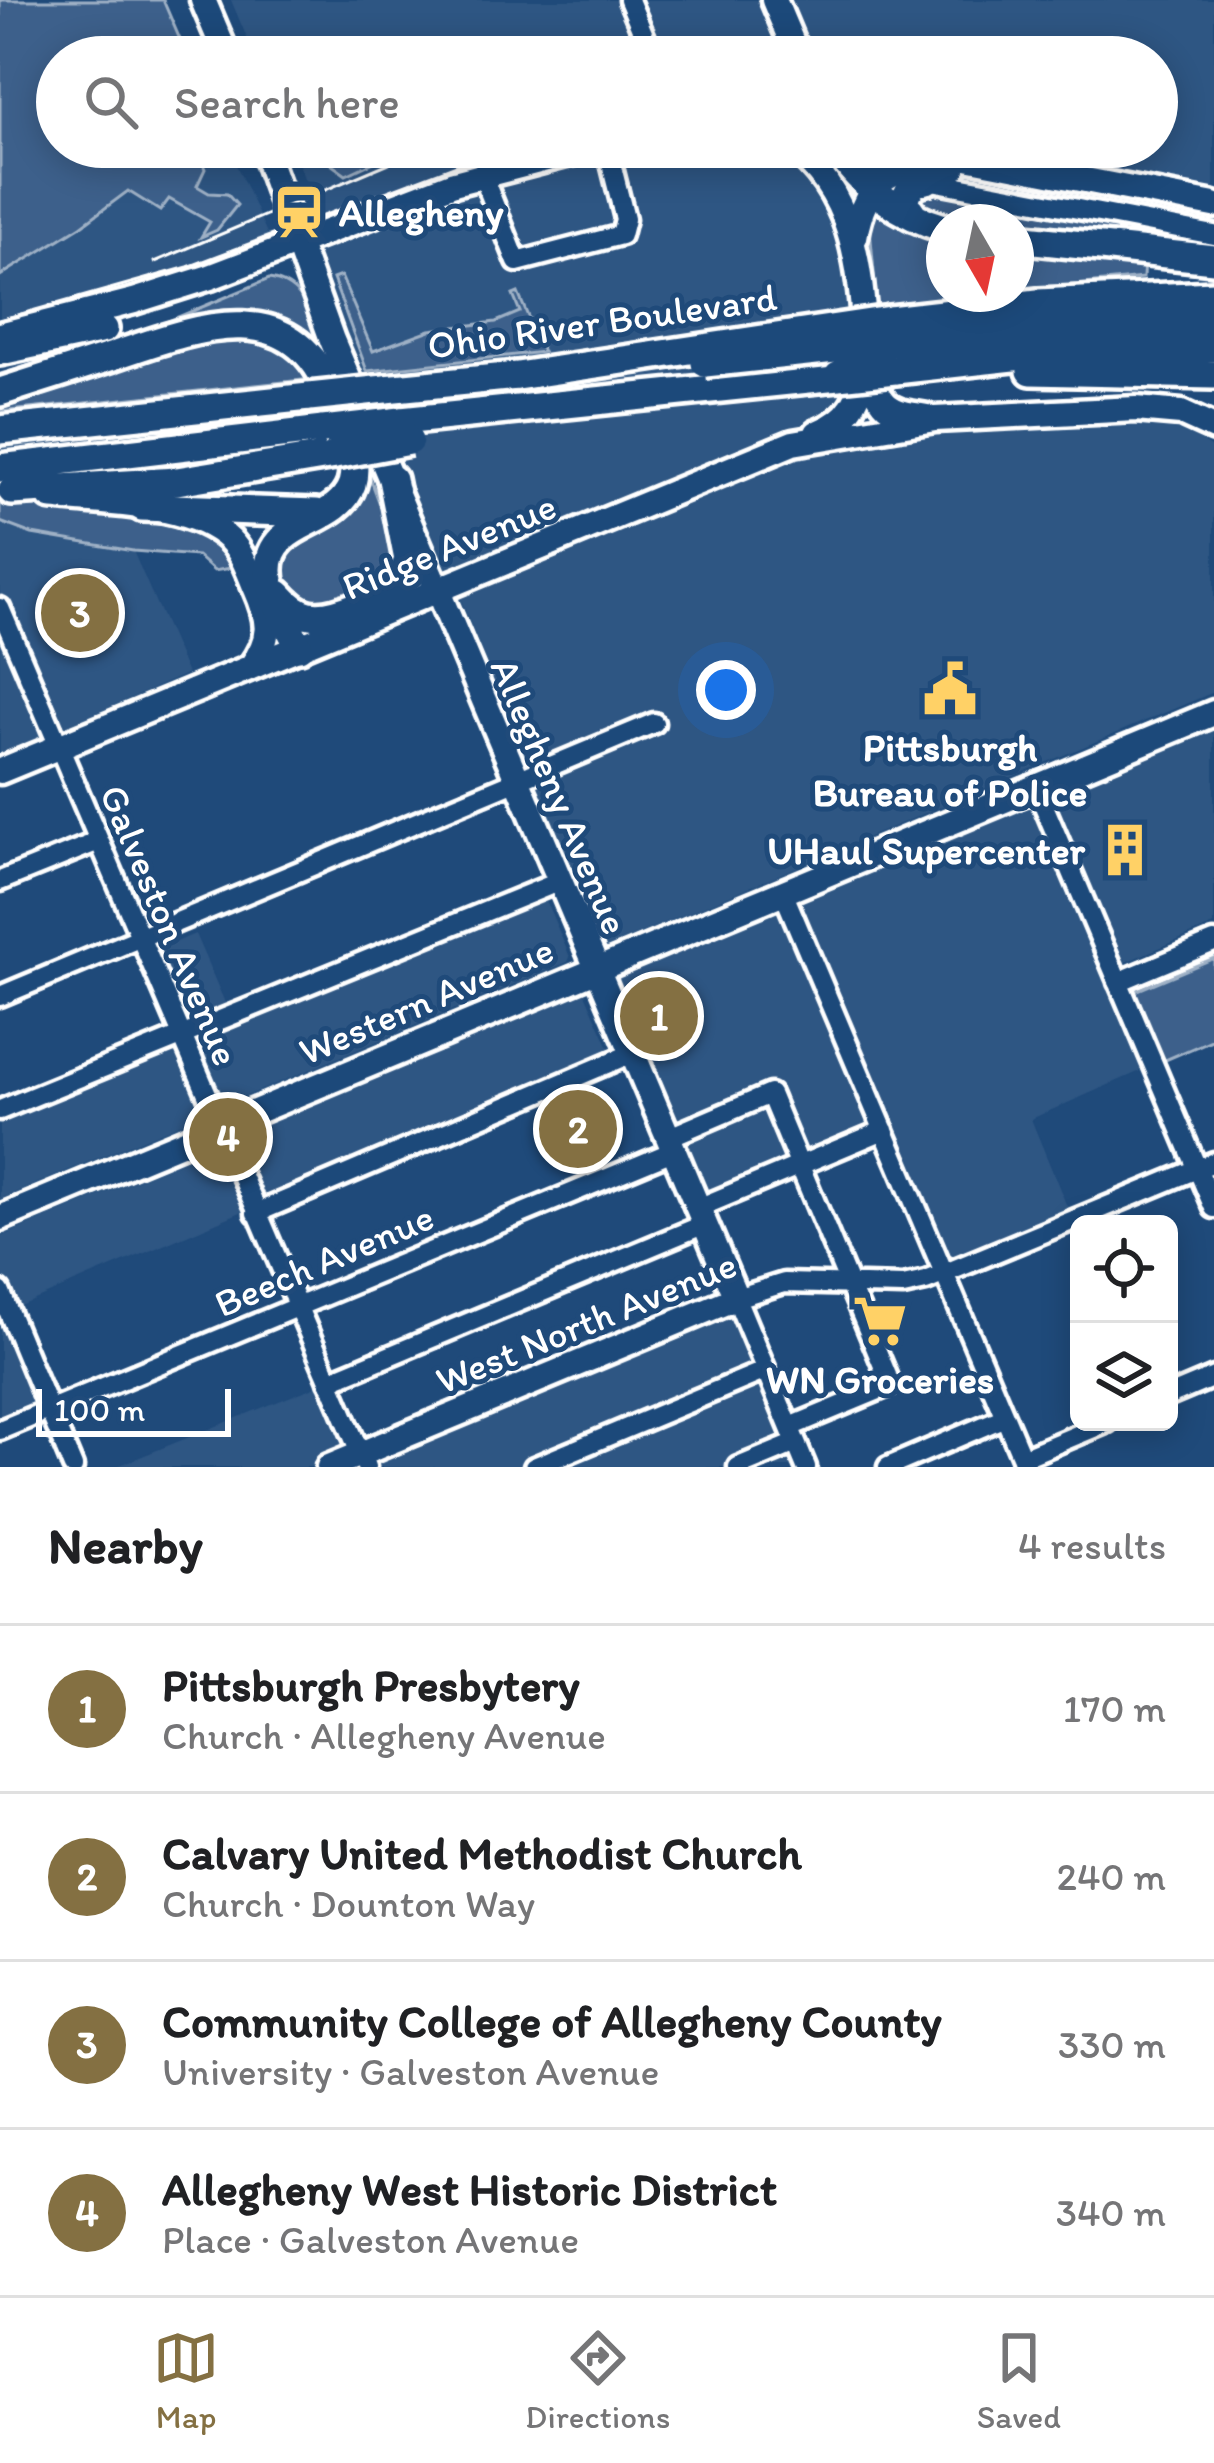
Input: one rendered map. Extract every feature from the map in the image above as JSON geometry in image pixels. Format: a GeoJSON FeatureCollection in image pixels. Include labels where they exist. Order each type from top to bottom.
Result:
{"type":"FeatureCollection","features":[{"type":"Feature","properties":{"kind":"highway"},"geometry":{"type":"LineString","coordinates":[[853,168],[872,189],[926,222]]}},
{"type":"Feature","properties":{"kind":"highway"},"geometry":{"type":"LineString","coordinates":[[915,218],[906,205],[907,191],[927,180]]}},
{"type":"Feature","properties":{"kind":"highway"},"geometry":{"type":"LineString","coordinates":[[1034,240],[1214,259]]}},
{"type":"Feature","properties":{"kind":"highway","name":"Ohio River Boulevard"},"geometry":{"type":"LineString","coordinates":[[6,480],[158,483],[329,442],[838,376],[886,349],[1038,303],[1214,295]]}},
{"type":"Feature","properties":{"kind":"highway"},"geometry":{"type":"LineString","coordinates":[[886,349],[1076,326],[1214,322]]}},
{"type":"Feature","properties":{"kind":"highway"},"geometry":{"type":"LineString","coordinates":[[0,392],[192,329],[222,324],[262,328],[294,342],[325,377],[353,464],[353,482],[337,507],[282,537],[268,570],[299,647]]}},
{"type":"Feature","properties":{"kind":"highway"},"geometry":{"type":"LineString","coordinates":[[0,351],[104,329]]}},
{"type":"Feature","properties":{"kind":"highway","name":"Ohio River Boulevard"},"geometry":{"type":"LineString","coordinates":[[0,430],[517,376],[886,349],[1214,348]]}},
{"type":"Feature","properties":{"kind":"highway"},"geometry":{"type":"LineString","coordinates":[[886,349],[1214,375]]}},
{"type":"Feature","properties":{"kind":"highway"},"geometry":{"type":"LineString","coordinates":[[272,586],[288,604],[314,616],[399,582],[408,560],[392,479]]}},
{"type":"Feature","properties":{"kind":"highway"},"geometry":{"type":"LineString","coordinates":[[142,507],[300,515],[337,507]]}},
{"type":"Feature","properties":{"kind":"main road"},"geometry":{"type":"LineString","coordinates":[[203,0],[218,36]]}},
{"type":"Feature","properties":{"kind":"main road"},"geometry":{"type":"LineString","coordinates":[[774,0],[789,36]]}},
{"type":"Feature","properties":{"kind":"main road","name":"Allegheny Avenue"},"geometry":{"type":"LineString","coordinates":[[270,168],[332,340],[736,1298]]}},
{"type":"Feature","properties":{"kind":"main road"},"geometry":{"type":"LineString","coordinates":[[0,335],[134,302],[210,277],[506,168]]}},
{"type":"Feature","properties":{"kind":"main road"},"geometry":{"type":"LineString","coordinates":[[812,168],[832,189],[854,240],[886,349],[879,394],[890,407],[935,419]]}},
{"type":"Feature","properties":{"kind":"main road"},"geometry":{"type":"LineString","coordinates":[[854,240],[872,189],[896,172],[922,168]]}},
{"type":"Feature","properties":{"kind":"main road"},"geometry":{"type":"LineString","coordinates":[[946,168],[1012,180],[1087,181]]}},
{"type":"Feature","properties":{"kind":"main road"},"geometry":{"type":"LineString","coordinates":[[1021,168],[1214,205]]}},
{"type":"Feature","properties":{"kind":"main road"},"geometry":{"type":"LineString","coordinates":[[0,363],[104,329],[210,277]]}},
{"type":"Feature","properties":{"kind":"main road"},"geometry":{"type":"LineString","coordinates":[[793,443],[847,417],[886,349]]}},
{"type":"Feature","properties":{"kind":"main road","name":"Ridge Avenue"},"geometry":{"type":"LineString","coordinates":[[0,771],[793,443],[935,419],[1151,409],[1181,413],[1214,428]]}},
{"type":"Feature","properties":{"kind":"main road"},"geometry":{"type":"LineString","coordinates":[[6,480],[201,521],[236,548],[268,626],[266,646],[251,667]]}},
{"type":"Feature","properties":{"kind":"main road","name":"Western Avenue"},"geometry":{"type":"LineString","coordinates":[[0,1219],[1214,713]]}},
{"type":"Feature","properties":{"kind":"main road","name":"West North Avenue"},"geometry":{"type":"LineString","coordinates":[[329,1467],[363,1461],[736,1298]]}},
{"type":"Feature","properties":{"kind":"street"},"geometry":{"type":"LineString","coordinates":[[629,0],[644,36]]}},
{"type":"Feature","properties":{"kind":"street"},"geometry":{"type":"LineString","coordinates":[[482,174],[517,262],[621,235],[625,219],[612,168]]}},
{"type":"Feature","properties":{"kind":"street"},"geometry":{"type":"LineString","coordinates":[[885,168],[1214,236]]}},
{"type":"Feature","properties":{"kind":"street","name":"Galveston Avenue"},"geometry":{"type":"LineString","coordinates":[[0,608],[363,1461]]}},
{"type":"Feature","properties":{"kind":"street"},"geometry":{"type":"LineString","coordinates":[[0,996],[654,723]]}},
{"type":"Feature","properties":{"kind":"street"},"geometry":{"type":"LineString","coordinates":[[1036,787],[1118,982],[1206,1166],[1214,1208]]}},
{"type":"Feature","properties":{"kind":"street"},"geometry":{"type":"LineString","coordinates":[[0,881],[99,841]]}},
{"type":"Feature","properties":{"kind":"street"},"geometry":{"type":"LineString","coordinates":[[0,1111],[558,882]]}},
{"type":"Feature","properties":{"kind":"street"},"geometry":{"type":"LineString","coordinates":[[782,892],[1024,1462],[1089,1431]]}},
{"type":"Feature","properties":{"kind":"street"},"geometry":{"type":"LineString","coordinates":[[1118,982],[1214,942]]}},
{"type":"Feature","properties":{"kind":"street"},"geometry":{"type":"LineString","coordinates":[[256,1213],[630,1054]]}},
{"type":"Feature","properties":{"kind":"street","name":"Beech Avenue"},"geometry":{"type":"LineString","coordinates":[[0,1430],[670,1145],[770,1094],[801,1165]]}},
{"type":"Feature","properties":{"kind":"street"},"geometry":{"type":"LineString","coordinates":[[329,1381],[884,1130]]}},
{"type":"Feature","properties":{"kind":"street"},"geometry":{"type":"LineString","coordinates":[[738,1467],[891,1385],[801,1165]]}},
{"type":"Feature","properties":{"kind":"street","name":"West North Avenue"},"geometry":{"type":"LineString","coordinates":[[736,1298],[784,1283],[903,1286],[944,1274],[1206,1166]]}},
{"type":"Feature","properties":{"kind":"street"},"geometry":{"type":"LineString","coordinates":[[0,1292],[73,1467]]}},
{"type":"Feature","properties":{"kind":"street","name":"Allegheny Avenue"},"geometry":{"type":"LineString","coordinates":[[736,1298],[806,1467]]}},
{"type":"Feature","properties":{"kind":"street"},"geometry":{"type":"LineString","coordinates":[[534,1467],[766,1370]]}},
{"type":"Feature","properties":{"kind":"street"},"geometry":{"type":"LineString","coordinates":[[1178,1392],[1214,1377]]}},
{"type":"Feature","properties":{"kind":"street"},"geometry":{"type":"LineString","coordinates":[[888,1467],[1005,1417]]}},
{"type":"Feature","properties":{"kind":"shaded area"},"geometry":{"type":"Polygon","coordinates":[[[0,0],[163,0],[179,36],[36,36],[36,168],[237,168],[270,240],[136,291],[0,329],[0,0]]]}},
{"type":"Feature","properties":{"kind":"shaded area"},"geometry":{"type":"Polygon","coordinates":[[[0,0],[163,0],[178,36],[36,36],[36,168],[205,168],[197,186],[209,193],[227,194],[237,205],[217,230],[201,237],[210,222],[169,199],[160,211],[128,191],[0,276],[0,0]]]}},
{"type":"Feature","properties":{"kind":"shaded area"},"geometry":{"type":"Polygon","coordinates":[[[231,0],[1214,0],[1214,188],[1101,168],[1178,168],[1178,36],[246,36],[231,0]]]}},
{"type":"Feature","properties":{"kind":"shaded area"},"geometry":{"type":"Polygon","coordinates":[[[300,168],[466,168],[320,219],[300,168]]]}},
{"type":"Feature","properties":{"kind":"shaded area"},"geometry":{"type":"Polygon","coordinates":[[[527,168],[814,168],[826,180],[863,308],[852,410],[437,590],[296,242],[527,168]]]}},
{"type":"Feature","properties":{"kind":"shaded area"},"geometry":{"type":"Polygon","coordinates":[[[927,189],[1004,204],[926,204],[926,214],[914,194],[927,189]]]}},
{"type":"Feature","properties":{"kind":"shaded area"},"geometry":{"type":"Polygon","coordinates":[[[873,203],[926,230],[926,300],[877,305],[870,228],[873,203]]]}},
{"type":"Feature","properties":{"kind":"shaded area"},"geometry":{"type":"Polygon","coordinates":[[[1034,210],[1148,232],[1147,245],[1034,232],[1034,210]]]}},
{"type":"Feature","properties":{"kind":"shaded area"},"geometry":{"type":"Polygon","coordinates":[[[1034,249],[1144,258],[1143,278],[1034,289],[1034,249]]]}},
{"type":"Feature","properties":{"kind":"shaded area"},"geometry":{"type":"Polygon","coordinates":[[[341,276],[373,351],[430,330],[496,322],[520,312],[513,295],[518,293],[543,352],[367,371],[333,279],[341,276]]]}},
{"type":"Feature","properties":{"kind":"shaded area"},"geometry":{"type":"Polygon","coordinates":[[[269,279],[283,283],[305,302],[336,373],[238,313],[196,317],[0,383],[0,374],[147,330],[269,279]]]}},
{"type":"Feature","properties":{"kind":"shaded area"},"geometry":{"type":"Polygon","coordinates":[[[251,337],[286,352],[312,379],[0,412],[0,402],[182,344],[251,337]]]}},
{"type":"Feature","properties":{"kind":"shaded area"},"geometry":{"type":"Polygon","coordinates":[[[1157,425],[1190,433],[1214,450],[1214,692],[607,947],[602,945],[460,598],[826,445],[927,433],[1157,425]]]}},
{"type":"Feature","properties":{"kind":"shaded area"},"geometry":{"type":"Polygon","coordinates":[[[368,472],[399,555],[386,580],[317,607],[283,588],[282,558],[297,540],[351,508],[368,472]]]}},
{"type":"Feature","properties":{"kind":"shaded area"},"geometry":{"type":"Polygon","coordinates":[[[0,494],[182,528],[221,546],[231,568],[214,571],[197,556],[32,534],[0,522],[0,494]]]}},
{"type":"Feature","properties":{"kind":"shaded area"},"geometry":{"type":"Polygon","coordinates":[[[0,522],[32,534],[133,551],[187,674],[0,755],[0,522]]]}},
{"type":"Feature","properties":{"kind":"shaded area"},"geometry":{"type":"Polygon","coordinates":[[[1214,730],[1214,925],[1104,971],[1145,1069],[1031,1119],[1068,1209],[949,1259],[887,1121],[710,1194],[616,976],[1214,730]]]}},
{"type":"Feature","properties":{"kind":"shaded area"},"geometry":{"type":"Polygon","coordinates":[[[542,892],[570,957],[568,962],[0,1199],[0,1117],[542,892]]]}},
{"type":"Feature","properties":{"kind":"shaded area"},"geometry":{"type":"Polygon","coordinates":[[[195,934],[229,1012],[193,1028],[159,949],[195,934]]]}},
{"type":"Feature","properties":{"kind":"shaded area"},"geometry":{"type":"Polygon","coordinates":[[[1214,958],[1214,1039],[1163,1061],[1133,992],[1214,958]]]}},
{"type":"Feature","properties":{"kind":"shaded area"},"geometry":{"type":"Polygon","coordinates":[[[584,991],[612,1054],[4,1313],[39,1399],[0,1415],[0,1237],[213,1148],[234,1132],[584,991]]]}},
{"type":"Feature","properties":{"kind":"shaded area"},"geometry":{"type":"Polygon","coordinates":[[[736,1298],[806,1467],[115,1467],[329,1381],[360,1453],[736,1298]]]}},
{"type":"Feature","properties":{"kind":"tram line"},"geometry":{"type":"LineString","coordinates":[[155,262],[377,168]]}},
{"type":"Feature","properties":{"kind":"tram line"},"geometry":{"type":"LineString","coordinates":[[0,320],[188,267],[449,168]]}},
{"type":"Feature","properties":{"kind":"place","name":"Allegheny"},"geometry":{"type":"Point","coordinates":[299,212]}},
{"type":"Feature","properties":{"kind":"place","name":"Community College of Allegheny County"},"geometry":{"type":"Point","coordinates":[80,613]}},
{"type":"Feature","properties":{"kind":"place","name":"Pittsburgh Bureau of Police"},"geometry":{"type":"Point","coordinates":[950,689]}},
{"type":"Feature","properties":{"kind":"place","name":"UHaul Supercenter"},"geometry":{"type":"Point","coordinates":[1125,850]}},
{"type":"Feature","properties":{"kind":"place","name":"Pittsburgh Presbytery"},"geometry":{"type":"Point","coordinates":[659,1016]}},
{"type":"Feature","properties":{"kind":"place","name":"Calvary United Methodist Church"},"geometry":{"type":"Point","coordinates":[578,1129]}},
{"type":"Feature","properties":{"kind":"place","name":"Allegheny West Historic District"},"geometry":{"type":"Point","coordinates":[228,1137]}},
{"type":"Feature","properties":{"kind":"place","name":"WN Groceries"},"geometry":{"type":"Point","coordinates":[880,1321]}}]}
